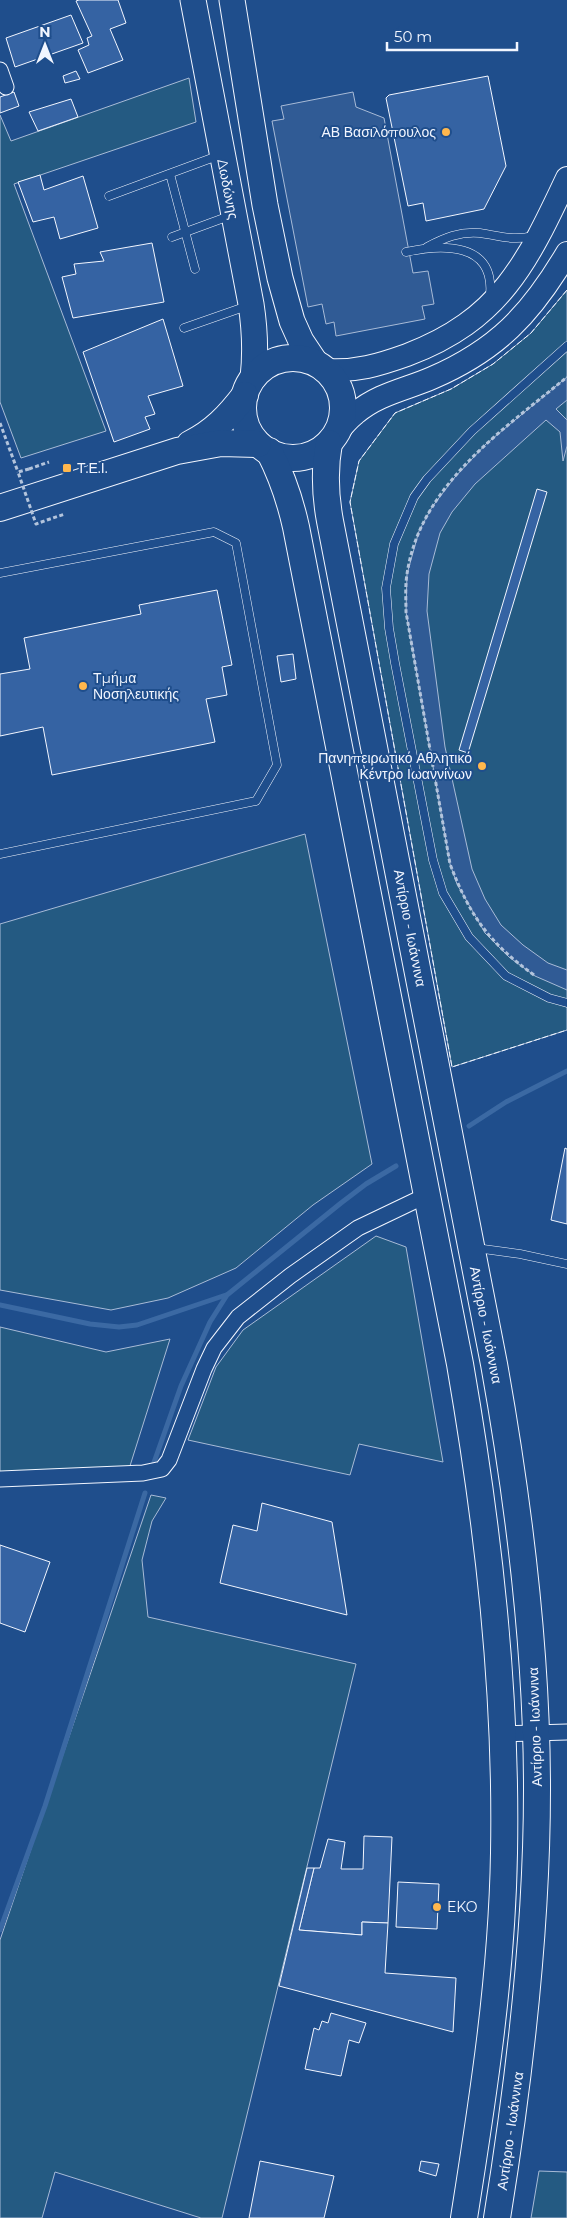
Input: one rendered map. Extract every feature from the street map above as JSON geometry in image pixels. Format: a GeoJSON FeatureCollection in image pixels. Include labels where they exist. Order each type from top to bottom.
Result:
{"type":"FeatureCollection","features":[{"type":"Feature","properties":{"kind":"highway"},"geometry":{"type":"LineString","coordinates":[[0,508],[177,450],[202,438],[218,427],[231,414],[249,387],[268,365],[288,358],[301,358],[320,366],[335,380],[341,392],[342,419],[333,438],[319,451],[306,456],[294,458],[281,456],[263,448],[221,443],[177,450]]}},
{"type":"Feature","properties":{"kind":"highway"},"geometry":{"type":"LineString","coordinates":[[249,387],[243,408],[245,421],[250,433],[280,471],[292,510],[460,1364],[492,1576],[502,1734],[504,1855],[492,2019],[464,2218]]}},
{"type":"Feature","properties":{"kind":"highway","name":"Αντίρριο - Ιωάννινα"},"geometry":{"type":"LineString","coordinates":[[333,438],[326,463],[325,486],[330,521],[472,1247],[514,1476],[533,1665],[536,1733],[536,1846],[529,1964],[518,2069],[497,2218]]}},
{"type":"Feature","properties":{"kind":"main road","name":"Δωδώνης"},"geometry":{"type":"LineString","coordinates":[[194,0],[255,330],[249,387]]}},
{"type":"Feature","properties":{"kind":"main road"},"geometry":{"type":"LineString","coordinates":[[232,0],[265,205],[280,278],[292,321],[301,341],[320,366],[362,370],[381,365],[422,350],[466,326],[489,306],[523,265],[541,234],[567,178]]}},
{"type":"Feature","properties":{"kind":"main road"},"geometry":{"type":"LineString","coordinates":[[333,438],[356,413],[371,402],[456,366],[481,353],[505,335],[530,308],[567,253]]}},
{"type":"Feature","properties":{"kind":"street"},"geometry":{"type":"LineString","coordinates":[[0,70],[6,87]]}},
{"type":"Feature","properties":{"kind":"street"},"geometry":{"type":"LineString","coordinates":[[0,1479],[143,1473],[162,1469],[169,1460],[214,1348],[238,1317],[290,1276],[358,1228],[427,1195]]}},
{"type":"Feature","properties":{"kind":"street"},"geometry":{"type":"LineString","coordinates":[[502,1734],[567,1732]]}},
{"type":"Feature","properties":{"kind":"lane"},"geometry":{"type":"LineString","coordinates":[[109,196],[222,154]]}},
{"type":"Feature","properties":{"kind":"lane"},"geometry":{"type":"LineString","coordinates":[[170,174],[195,269]]}},
{"type":"Feature","properties":{"kind":"lane"},"geometry":{"type":"LineString","coordinates":[[172,237],[233,214]]}},
{"type":"Feature","properties":{"kind":"lane"},"geometry":{"type":"LineString","coordinates":[[423,248],[447,237],[463,233],[480,233],[508,240],[541,234]]}},
{"type":"Feature","properties":{"kind":"lane"},"geometry":{"type":"LineString","coordinates":[[406,252],[423,248],[446,247],[466,251],[479,258],[488,270],[491,283],[489,306]]}},
{"type":"Feature","properties":{"kind":"lane"},"geometry":{"type":"LineString","coordinates":[[184,328],[251,304]]}},
{"type":"Feature","properties":{"kind":"lane"},"geometry":{"type":"LineString","coordinates":[[567,346],[472,431],[427,478],[414,497],[394,544],[386,588],[389,628],[402,699],[433,860],[443,893],[469,937],[506,976],[549,998],[567,1003]]}},
{"type":"Feature","properties":{"kind":"lane"},"geometry":{"type":"LineString","coordinates":[[0,573],[214,532],[236,543],[278,765],[256,801],[0,854]]}},
{"type":"Feature","properties":{"kind":"lane"},"geometry":{"type":"LineString","coordinates":[[472,1247],[520,1254],[567,1264]]}},
{"type":"Feature","properties":{"kind":"path"},"geometry":{"type":"LineString","coordinates":[[536,976],[509,957],[485,933],[458,884],[450,864],[406,612],[407,574],[419,531],[432,507],[455,477],[486,444],[567,377]]}},
{"type":"Feature","properties":{"kind":"path"},"geometry":{"type":"LineString","coordinates":[[0,423],[36,524],[65,514]]}},
{"type":"Feature","properties":{"kind":"path"},"geometry":{"type":"LineString","coordinates":[[18,472],[49,462]]}},
{"type":"Feature","properties":{"kind":"shaded area"},"geometry":{"type":"Polygon","coordinates":[[[189,78],[196,122],[14,184],[106,431],[21,458],[0,402],[0,115],[11,141],[189,78]]]}},
{"type":"Feature","properties":{"kind":"shaded area"},"geometry":{"type":"Polygon","coordinates":[[[353,92],[356,107],[384,118],[413,273],[428,271],[434,304],[422,306],[425,319],[336,336],[334,322],[326,324],[322,304],[308,307],[272,121],[284,119],[281,106],[353,92]]]}},
{"type":"Feature","properties":{"kind":"shaded area","name":"Πανηπειρωτικό Αθλητικό Κέντρο Ιωαννίνων"},"geometry":{"type":"Polygon","coordinates":[[[567,290],[567,1030],[452,1067],[350,502],[359,461],[395,413],[451,389],[493,364],[531,333],[567,290]]]}},
{"type":"Feature","properties":{"kind":"shaded area"},"geometry":{"type":"Polygon","coordinates":[[[567,377],[567,400],[556,409],[567,420],[567,446],[563,461],[560,432],[546,420],[475,484],[452,512],[440,533],[429,574],[427,611],[445,747],[472,869],[485,899],[501,925],[523,945],[548,963],[567,970],[567,990],[535,976],[509,957],[485,933],[457,884],[450,864],[406,612],[407,574],[419,531],[432,507],[455,477],[486,444],[567,377]]]}},
{"type":"Feature","properties":{"kind":"shaded area"},"geometry":{"type":"Polygon","coordinates":[[[305,834],[372,1164],[313,1205],[236,1268],[168,1298],[111,1310],[0,1290],[0,924],[305,834]]]}},
{"type":"Feature","properties":{"kind":"shaded area"},"geometry":{"type":"Polygon","coordinates":[[[376,1236],[406,1247],[443,1462],[359,1444],[350,1475],[188,1440],[216,1367],[243,1330],[376,1236]]]}},
{"type":"Feature","properties":{"kind":"shaded area"},"geometry":{"type":"Polygon","coordinates":[[[0,1327],[106,1352],[170,1339],[129,1469],[0,1473],[0,1327]]]}},
{"type":"Feature","properties":{"kind":"shaded area"},"geometry":{"type":"Polygon","coordinates":[[[151,1495],[166,1498],[152,1521],[142,1560],[148,1617],[356,1664],[222,2218],[201,2218],[55,2172],[42,2218],[0,2218],[0,1940],[151,1495]]]}},
{"type":"Feature","properties":{"kind":"shaded area"},"geometry":{"type":"Polygon","coordinates":[[[539,2171],[567,2172],[567,2218],[531,2218],[539,2171]]]}},
{"type":"Feature","properties":{"kind":"building"},"geometry":{"type":"Polygon","coordinates":[[[118,0],[126,23],[110,29],[123,60],[88,73],[78,50],[89,45],[87,38],[92,36],[76,1],[118,0]]]}},
{"type":"Feature","properties":{"kind":"building"},"geometry":{"type":"Polygon","coordinates":[[[71,15],[83,43],[15,67],[6,38],[71,15]]]}},
{"type":"Feature","properties":{"kind":"building"},"geometry":{"type":"Polygon","coordinates":[[[76,71],[80,79],[65,83],[63,76],[76,71]]]}},
{"type":"Feature","properties":{"kind":"building","name":"ΑΒ Βασιλόπουλος"},"geometry":{"type":"Polygon","coordinates":[[[488,76],[506,166],[484,209],[426,221],[423,203],[408,206],[386,98],[389,95],[488,76]]]}},
{"type":"Feature","properties":{"kind":"building"},"geometry":{"type":"Polygon","coordinates":[[[14,92],[19,106],[0,113],[0,97],[14,92]]]}},
{"type":"Feature","properties":{"kind":"building"},"geometry":{"type":"Polygon","coordinates":[[[71,99],[78,117],[38,131],[29,112],[71,99]]]}},
{"type":"Feature","properties":{"kind":"building"},"geometry":{"type":"Polygon","coordinates":[[[40,175],[44,190],[83,176],[98,228],[60,239],[54,217],[33,222],[18,182],[40,175]]]}},
{"type":"Feature","properties":{"kind":"building"},"geometry":{"type":"Polygon","coordinates":[[[152,243],[164,302],[73,318],[62,277],[76,274],[74,264],[104,261],[100,252],[152,243]]]}},
{"type":"Feature","properties":{"kind":"building"},"geometry":{"type":"Polygon","coordinates":[[[163,319],[183,386],[148,396],[155,414],[145,417],[150,429],[114,442],[83,352],[163,319]]]}},
{"type":"Feature","properties":{"kind":"building"},"geometry":{"type":"Polygon","coordinates":[[[537,489],[547,492],[468,753],[459,750],[537,489]]]}},
{"type":"Feature","properties":{"kind":"building"},"geometry":{"type":"Polygon","coordinates":[[[217,590],[232,665],[222,667],[227,695],[206,699],[215,742],[52,775],[43,727],[0,736],[0,674],[30,669],[24,638],[141,614],[139,605],[217,590]]]}},
{"type":"Feature","properties":{"kind":"building"},"geometry":{"type":"Polygon","coordinates":[[[293,654],[296,679],[281,682],[277,656],[293,654]]]}},
{"type":"Feature","properties":{"kind":"building"},"geometry":{"type":"Polygon","coordinates":[[[565,1148],[567,1149],[567,1224],[551,1220],[565,1148]]]}},
{"type":"Feature","properties":{"kind":"building"},"geometry":{"type":"Polygon","coordinates":[[[262,1503],[332,1522],[347,1615],[220,1583],[233,1525],[257,1531],[262,1503]]]}},
{"type":"Feature","properties":{"kind":"building"},"geometry":{"type":"Polygon","coordinates":[[[0,1545],[50,1562],[25,1632],[0,1623],[0,1545]]]}},
{"type":"Feature","properties":{"kind":"building"},"geometry":{"type":"Polygon","coordinates":[[[364,1836],[392,1837],[388,1923],[362,1922],[362,1935],[299,1930],[314,1868],[320,1868],[328,1839],[345,1842],[341,1869],[363,1869],[364,1836]]]}},
{"type":"Feature","properties":{"kind":"building"},"geometry":{"type":"Polygon","coordinates":[[[307,1868],[314,1868],[299,1930],[362,1935],[362,1922],[388,1923],[385,1973],[456,1978],[453,2032],[279,1986],[307,1868]]]}},
{"type":"Feature","properties":{"kind":"building"},"geometry":{"type":"Polygon","coordinates":[[[398,1882],[439,1884],[437,1929],[396,1927],[398,1882]]]}},
{"type":"Feature","properties":{"kind":"building"},"geometry":{"type":"Polygon","coordinates":[[[331,2013],[366,2023],[359,2043],[349,2040],[341,2076],[305,2069],[314,2028],[319,2030],[322,2021],[328,2023],[331,2013]]]}},
{"type":"Feature","properties":{"kind":"building"},"geometry":{"type":"Polygon","coordinates":[[[260,2161],[334,2176],[324,2218],[249,2218],[260,2161]]]}},
{"type":"Feature","properties":{"kind":"building"},"geometry":{"type":"Polygon","coordinates":[[[421,2161],[439,2164],[436,2176],[419,2171],[421,2161]]]}},
{"type":"Feature","properties":{"kind":"waterway"},"geometry":{"type":"LineString","coordinates":[[469,1126],[506,1102],[567,1071]]}},
{"type":"Feature","properties":{"kind":"waterway"},"geometry":{"type":"LineString","coordinates":[[152,1468],[181,1386],[210,1322],[227,1295],[341,1203],[366,1184],[396,1166]]}},
{"type":"Feature","properties":{"kind":"waterway"},"geometry":{"type":"LineString","coordinates":[[0,1305],[90,1324],[119,1327],[137,1325],[226,1295]]}},
{"type":"Feature","properties":{"kind":"waterway"},"geometry":{"type":"LineString","coordinates":[[0,1930],[45,1806],[145,1493]]}},
{"type":"Feature","properties":{"kind":"fence"},"geometry":{"type":"LineString","coordinates":[[567,290],[531,333],[493,364],[451,389],[395,413],[359,461],[350,502],[452,1067],[567,1030]]}},
{"type":"Feature","properties":{"kind":"place","name":"ΑΒ Βασιλόπουλος"},"geometry":{"type":"Point","coordinates":[446,132]}},
{"type":"Feature","properties":{"kind":"place","name":"Τ.Ε.Ι."},"geometry":{"type":"Point","coordinates":[67,468]}},
{"type":"Feature","properties":{"kind":"place","name":"Τμήμα Νοσηλευτικής"},"geometry":{"type":"Point","coordinates":[83,686]}},
{"type":"Feature","properties":{"kind":"place","name":"Πανηπειρωτικό Αθλητικό Κέντρο Ιωαννίνων"},"geometry":{"type":"Point","coordinates":[482,766]}},
{"type":"Feature","properties":{"kind":"place","name":"EKO"},"geometry":{"type":"Point","coordinates":[437,1907]}}]}
